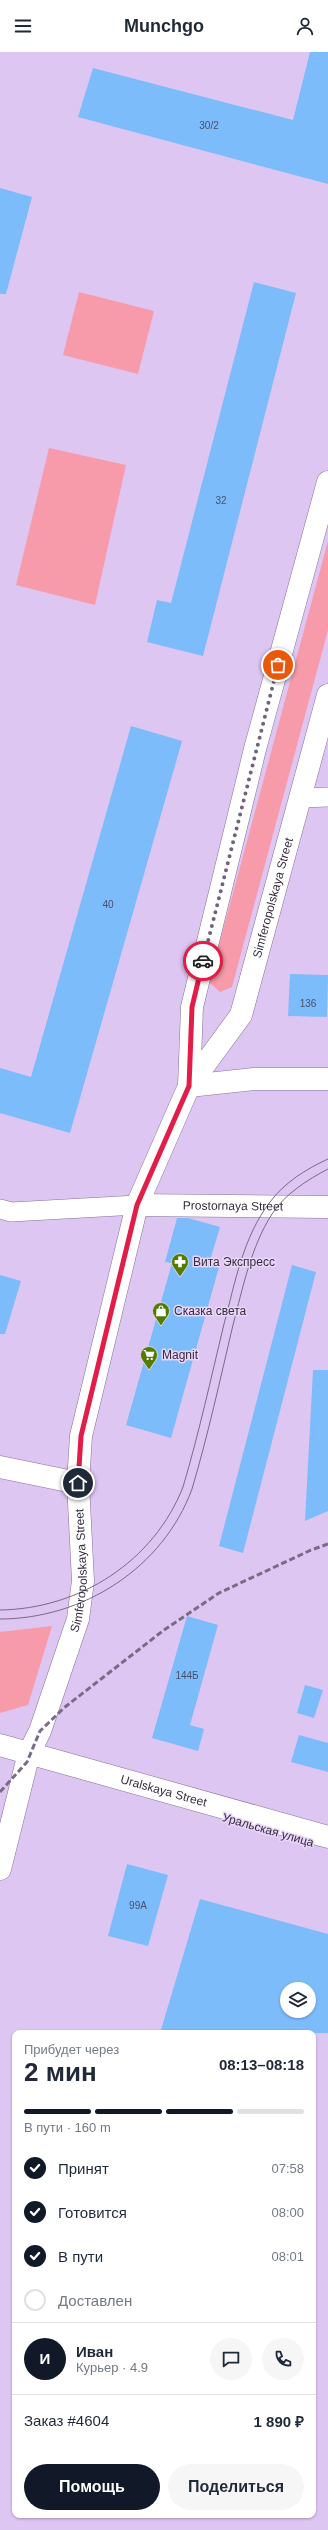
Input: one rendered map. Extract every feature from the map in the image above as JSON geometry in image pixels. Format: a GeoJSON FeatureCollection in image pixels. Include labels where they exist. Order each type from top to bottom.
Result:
{"type":"FeatureCollection","features":[{"type":"Feature","properties":{"kind":"street","name":"Simferopolskaya Street"},"geometry":{"type":"LineString","coordinates":[[189,1086],[192,1007],[255,749],[328,482]]}},
{"type":"Feature","properties":{"kind":"street","name":"Simferopolskaya Street"},"geometry":{"type":"LineString","coordinates":[[0,1868],[28,1758],[40,1731],[78,1618],[84,1581],[78,1483],[81,1436],[137,1205],[189,1086],[241,1015],[328,695]]}},
{"type":"Feature","properties":{"kind":"street"},"geometry":{"type":"LineString","coordinates":[[301,798],[328,797]]}},
{"type":"Feature","properties":{"kind":"street"},"geometry":{"type":"LineString","coordinates":[[189,1086],[254,1079],[328,1079]]}},
{"type":"Feature","properties":{"kind":"street"},"geometry":{"type":"LineString","coordinates":[[0,1209],[12,1212],[137,1205]]}},
{"type":"Feature","properties":{"kind":"street","name":"Prostornaya Street"},"geometry":{"type":"LineString","coordinates":[[137,1205],[328,1207]]}},
{"type":"Feature","properties":{"kind":"street"},"geometry":{"type":"LineString","coordinates":[[0,1467],[78,1483]]}},
{"type":"Feature","properties":{"kind":"street","name":"Uralskaya Street"},"geometry":{"type":"LineString","coordinates":[[0,1745],[28,1758],[328,1837]]}},
{"type":"Feature","properties":{"kind":"street","name":"Уральская улица"},"geometry":{"type":"LineString","coordinates":[[0,1756],[28,1758],[328,1847]]}},
{"type":"Feature","properties":{"kind":"shaded area"},"geometry":{"type":"Polygon","coordinates":[[[79,292],[154,311],[138,374],[63,355],[79,292]]]}},
{"type":"Feature","properties":{"kind":"shaded area"},"geometry":{"type":"Polygon","coordinates":[[[49,448],[126,465],[95,605],[16,585],[49,448]]]}},
{"type":"Feature","properties":{"kind":"shaded area"},"geometry":{"type":"Polygon","coordinates":[[[328,541],[328,630],[232,987],[220,992],[209,982],[328,541]]]}},
{"type":"Feature","properties":{"kind":"shaded area"},"geometry":{"type":"Polygon","coordinates":[[[52,1626],[28,1705],[0,1713],[0,1632],[52,1626]]]}},
{"type":"Feature","properties":{"kind":"building"},"geometry":{"type":"Polygon","coordinates":[[[310,52],[328,52],[328,184],[78,117],[93,68],[293,120],[310,52]]]}},
{"type":"Feature","properties":{"kind":"building"},"geometry":{"type":"Polygon","coordinates":[[[0,188],[32,197],[6,294],[0,294],[0,188]]]}},
{"type":"Feature","properties":{"kind":"building"},"geometry":{"type":"Polygon","coordinates":[[[254,282],[296,293],[203,656],[147,642],[157,600],[171,603],[254,282]]]}},
{"type":"Feature","properties":{"kind":"building"},"geometry":{"type":"Polygon","coordinates":[[[131,726],[182,741],[70,1133],[0,1113],[0,1068],[31,1077],[131,726]]]}},
{"type":"Feature","properties":{"kind":"building"},"geometry":{"type":"Polygon","coordinates":[[[290,974],[328,975],[327,1017],[288,1016],[290,974]]]}},
{"type":"Feature","properties":{"kind":"building"},"geometry":{"type":"Polygon","coordinates":[[[177,1218],[188,1218],[220,1227],[209,1264],[219,1267],[171,1438],[126,1425],[172,1263],[165,1262],[177,1218]]]}},
{"type":"Feature","properties":{"kind":"building"},"geometry":{"type":"Polygon","coordinates":[[[292,1265],[316,1272],[243,1553],[219,1546],[292,1265]]]}},
{"type":"Feature","properties":{"kind":"building"},"geometry":{"type":"Polygon","coordinates":[[[0,1275],[21,1281],[5,1334],[0,1334],[0,1275]]]}},
{"type":"Feature","properties":{"kind":"building"},"geometry":{"type":"Polygon","coordinates":[[[313,1370],[328,1370],[328,1511],[305,1521],[313,1370]]]}},
{"type":"Feature","properties":{"kind":"building"},"geometry":{"type":"Polygon","coordinates":[[[187,1616],[218,1625],[190,1725],[204,1729],[198,1751],[152,1738],[187,1616]]]}},
{"type":"Feature","properties":{"kind":"building"},"geometry":{"type":"Polygon","coordinates":[[[305,1685],[323,1690],[314,1718],[297,1713],[305,1685]]]}},
{"type":"Feature","properties":{"kind":"building"},"geometry":{"type":"Polygon","coordinates":[[[299,1735],[328,1743],[328,1772],[291,1762],[299,1735]]]}},
{"type":"Feature","properties":{"kind":"building"},"geometry":{"type":"Polygon","coordinates":[[[127,1864],[168,1875],[148,1946],[108,1936],[127,1864]]]}},
{"type":"Feature","properties":{"kind":"building"},"geometry":{"type":"Polygon","coordinates":[[[200,1899],[328,1934],[328,2033],[316,2033],[316,2030],[161,2030],[200,1899]]]}},
{"type":"Feature","properties":{"kind":"tram line"},"geometry":{"type":"LineString","coordinates":[[0,1610],[30,1607],[58,1601],[85,1590],[111,1576],[133,1558],[153,1537],[170,1513],[183,1487],[200,1426],[236,1277],[246,1245],[261,1216],[276,1195],[304,1172],[328,1159]]}},
{"type":"Feature","properties":{"kind":"tram line"},"geometry":{"type":"LineString","coordinates":[[0,1619],[31,1617],[61,1610],[90,1599],[116,1584],[140,1565],[161,1543],[179,1517],[192,1489],[209,1428],[240,1296],[258,1240],[272,1214],[283,1200],[304,1183],[328,1169]]}},
{"type":"Feature","properties":{"kind":"railway"},"geometry":{"type":"LineString","coordinates":[[0,1792],[27,1762],[40,1731],[65,1707],[164,1630],[219,1593],[311,1550],[328,1544]]}},
{"type":"Feature","properties":{"kind":"way so far"},"geometry":{"type":"LineString","coordinates":[[203,961],[255,749],[278,665]]}},
{"type":"Feature","properties":{"kind":"place","name":"Вита Экспресс"},"geometry":{"type":"Point","coordinates":[180,1277]}},
{"type":"Feature","properties":{"kind":"place","name":"Сказка света"},"geometry":{"type":"Point","coordinates":[161,1326]}},
{"type":"Feature","properties":{"kind":"place","name":"Magnit"},"geometry":{"type":"Point","coordinates":[149,1370]}},
{"type":"Feature","properties":{"kind":"route"},"geometry":{"type":"LineString","coordinates":[[78,1483],[81,1436],[137,1205],[177,1110],[189,1086],[192,1007],[203,961]]}}]}
